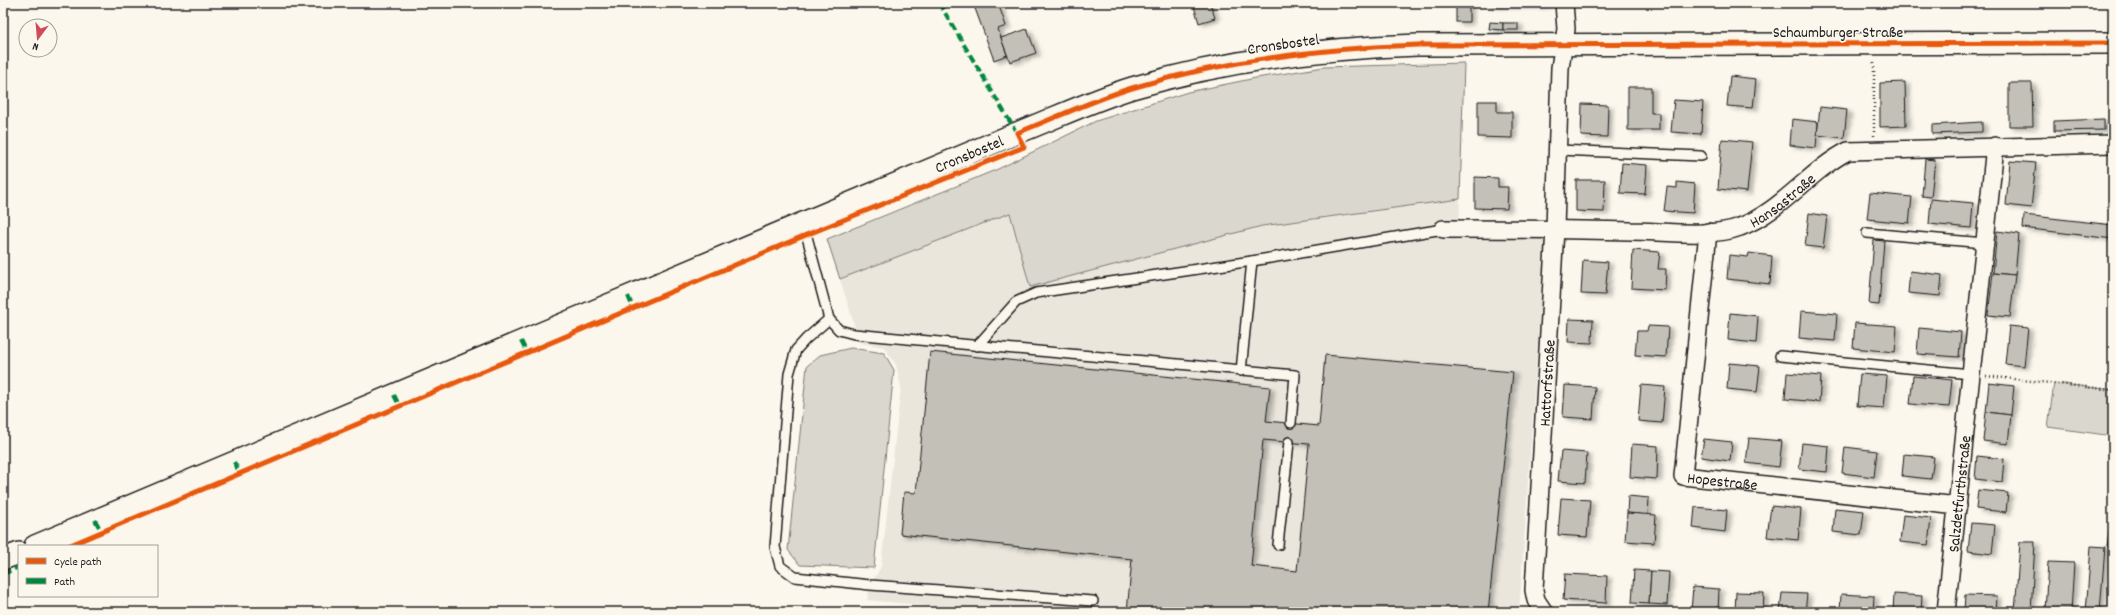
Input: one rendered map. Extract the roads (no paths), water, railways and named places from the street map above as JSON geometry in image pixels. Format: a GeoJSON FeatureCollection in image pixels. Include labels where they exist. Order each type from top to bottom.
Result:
{"type":"FeatureCollection","features":[{"type":"Feature","properties":{"kind":"street","name":"Hattorfstraße"},"geometry":{"type":"LineString","coordinates":[[1544,612],[1536,600],[1534,590],[1555,229],[1560,68],[1566,29],[1564,3]]}},
{"type":"Feature","properties":{"kind":"street","name":"Schaumburger Straße"},"geometry":{"type":"LineString","coordinates":[[1563,44],[2113,43]]}},
{"type":"Feature","properties":{"kind":"street","name":"Cronsbostel"},"geometry":{"type":"LineString","coordinates":[[37,545],[1017,133],[1132,88],[1196,72],[1275,56],[1364,47],[1563,44]]}},
{"type":"Feature","properties":{"kind":"street","name":"Hansastraße"},"geometry":{"type":"LineString","coordinates":[[1443,229],[1555,229],[1708,232],[1738,228],[1759,218],[1830,160],[1848,151],[1874,149],[2113,144]]}},
{"type":"Feature","properties":{"kind":"street","name":"Salzdetfurthstraße"},"geometry":{"type":"LineString","coordinates":[[1946,612],[1995,146]]}},
{"type":"Feature","properties":{"kind":"street","name":"Hopestraße"},"geometry":{"type":"LineString","coordinates":[[1708,232],[1683,476],[1958,506]]}},
{"type":"Feature","properties":{"kind":"street"},"geometry":{"type":"LineString","coordinates":[[3,560],[18,553]]}},
{"type":"Feature","properties":{"kind":"lane"},"geometry":{"type":"LineString","coordinates":[[1558,150],[1701,156]]}},
{"type":"Feature","properties":{"kind":"lane"},"geometry":{"type":"LineString","coordinates":[[804,222],[829,319],[840,330],[854,334],[1294,376],[1291,424]]}},
{"type":"Feature","properties":{"kind":"lane"},"geometry":{"type":"LineString","coordinates":[[977,346],[1016,302],[1036,293],[1252,261],[1443,229]]}},
{"type":"Feature","properties":{"kind":"lane"},"geometry":{"type":"LineString","coordinates":[[1867,233],[1985,244]]}},
{"type":"Feature","properties":{"kind":"lane"},"geometry":{"type":"LineString","coordinates":[[1241,370],[1252,261]]}},
{"type":"Feature","properties":{"kind":"lane"},"geometry":{"type":"LineString","coordinates":[[829,319],[806,338],[796,350],[789,374],[774,547],[780,566],[795,577],[870,585],[1093,601]]}},
{"type":"Feature","properties":{"kind":"lane"},"geometry":{"type":"LineString","coordinates":[[1780,356],[1972,374]]}},
{"type":"Feature","properties":{"kind":"lane"},"geometry":{"type":"LineString","coordinates":[[1278,545],[1289,442]]}}]}
